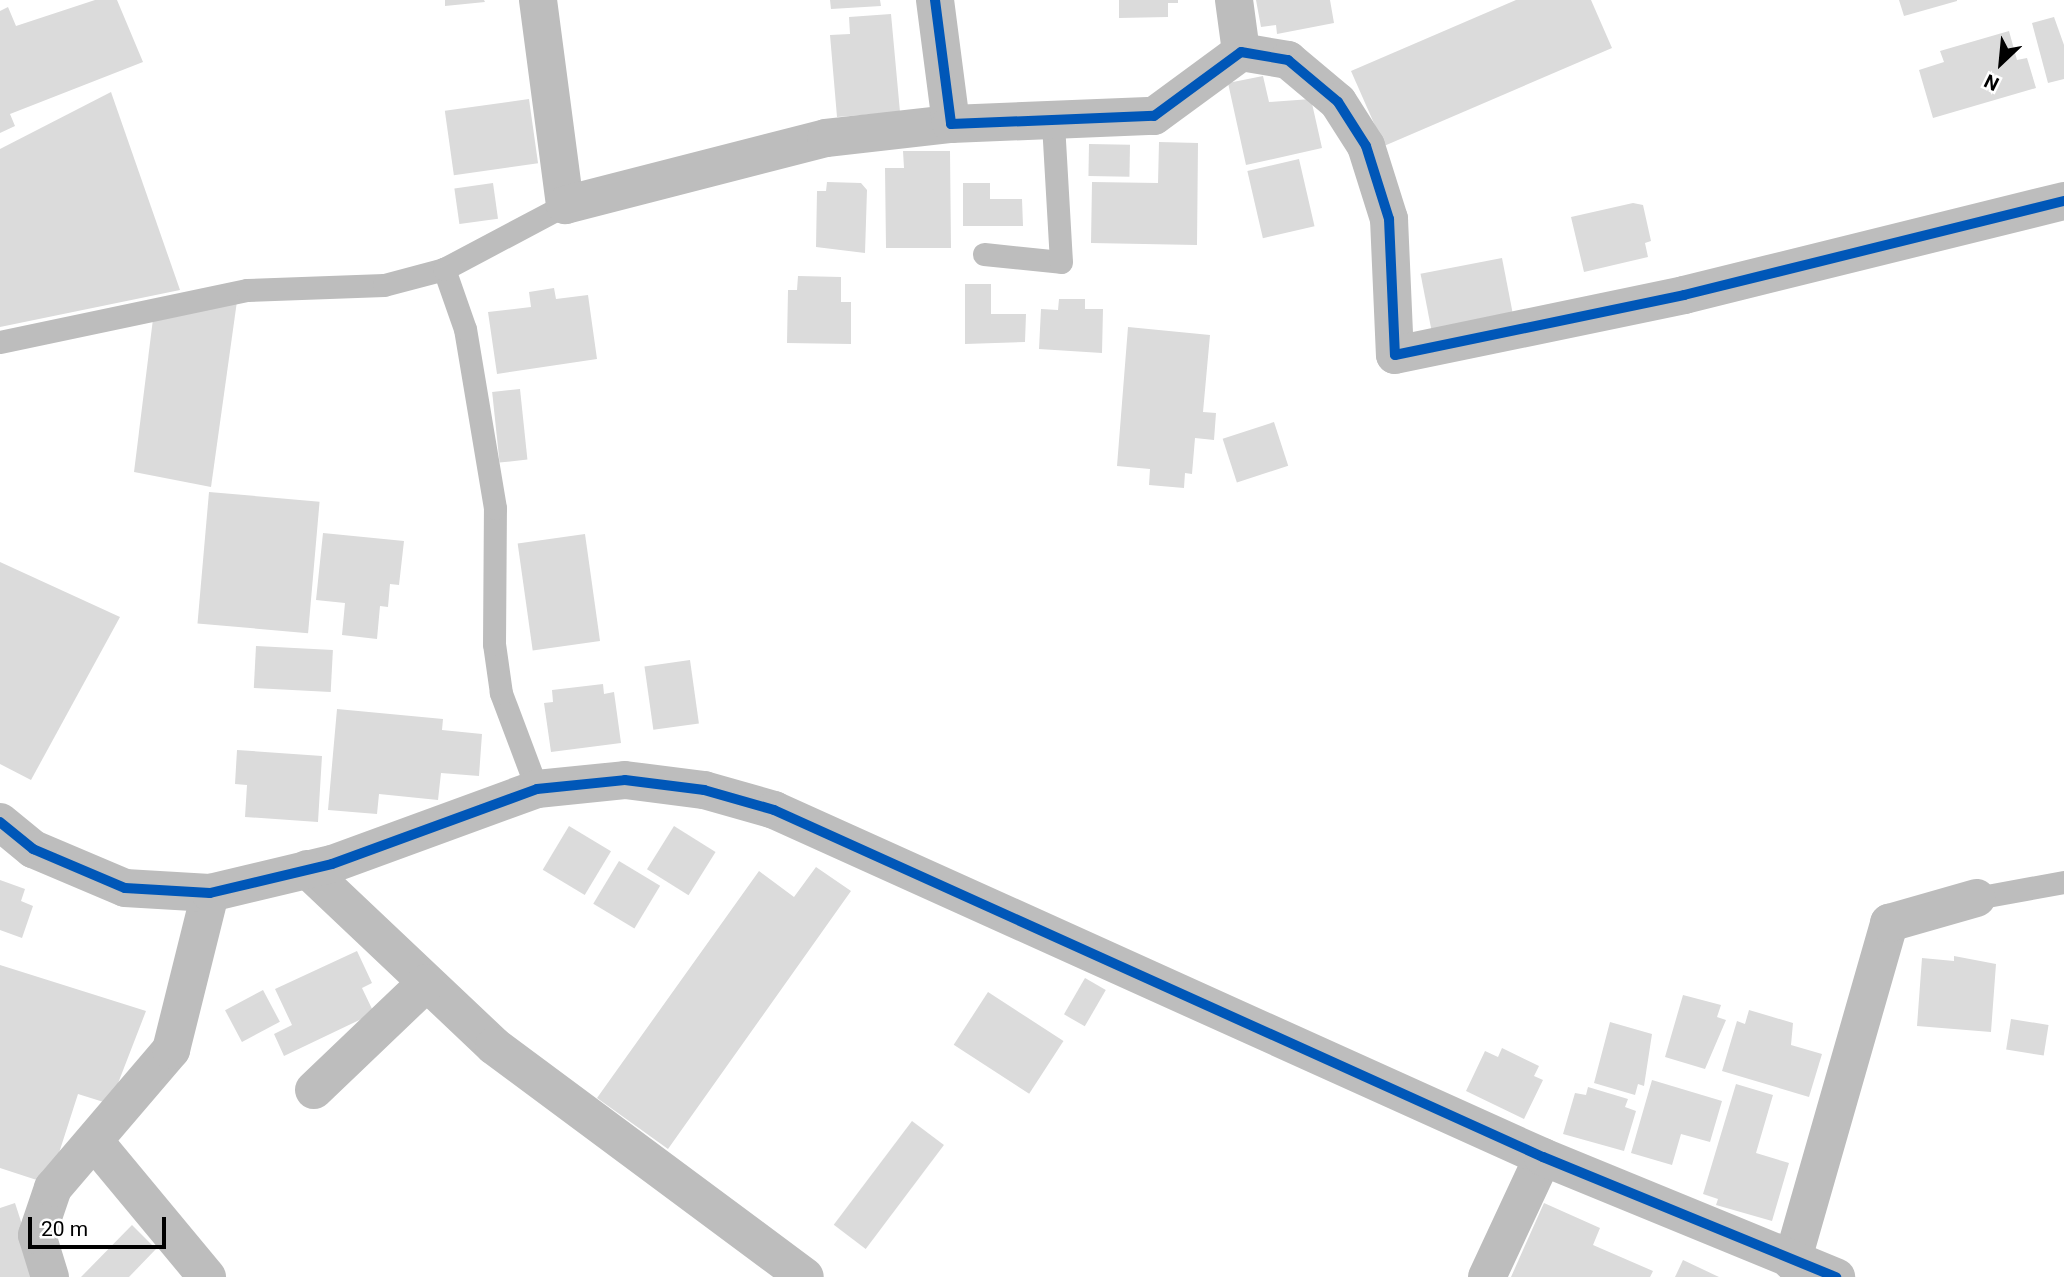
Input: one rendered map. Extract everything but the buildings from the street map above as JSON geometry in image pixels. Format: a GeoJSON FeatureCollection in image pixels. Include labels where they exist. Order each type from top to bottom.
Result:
{"type":"FeatureCollection","features":[{"type":"Feature","properties":{"kind":"street"},"geometry":{"type":"LineString","coordinates":[[538,0],[565,205],[826,138],[951,124],[1053,124],[1154,117],[1241,52],[1287,60],[1338,102],[1366,146],[1389,219],[1395,355],[1684,295],[2064,201]]}},
{"type":"Feature","properties":{"kind":"street"},"geometry":{"type":"LineString","coordinates":[[935,0],[951,124]]}},
{"type":"Feature","properties":{"kind":"street"},"geometry":{"type":"LineString","coordinates":[[1234,0],[1241,52]]}},
{"type":"Feature","properties":{"kind":"street"},"geometry":{"type":"LineString","coordinates":[[0,822],[33,849],[125,888],[210,893],[307,869],[537,789],[625,780],[704,790],[774,810],[1543,1157],[1792,1262],[1836,1277]]}},
{"type":"Feature","properties":{"kind":"street"},"geometry":{"type":"LineString","coordinates":[[307,869],[494,1046],[805,1277]]}},
{"type":"Feature","properties":{"kind":"street"},"geometry":{"type":"LineString","coordinates":[[50,1277],[37,1235],[53,1188],[171,1050],[210,893]]}},
{"type":"Feature","properties":{"kind":"street"},"geometry":{"type":"LineString","coordinates":[[1792,1262],[1889,923],[1976,898]]}},
{"type":"Feature","properties":{"kind":"street"},"geometry":{"type":"LineString","coordinates":[[314,1090],[426,983]]}},
{"type":"Feature","properties":{"kind":"street"},"geometry":{"type":"LineString","coordinates":[[94,1141],[207,1277]]}},
{"type":"Feature","properties":{"kind":"street"},"geometry":{"type":"LineString","coordinates":[[1487,1277],[1543,1157]]}},
{"type":"Feature","properties":{"kind":"lane"},"geometry":{"type":"LineString","coordinates":[[984,254],[1061,262],[1053,124]]}},
{"type":"Feature","properties":{"kind":"lane"},"geometry":{"type":"LineString","coordinates":[[0,342],[247,290],[384,285],[444,269],[565,205]]}},
{"type":"Feature","properties":{"kind":"lane"},"geometry":{"type":"LineString","coordinates":[[444,269],[465,329],[495,508],[494,644],[501,693],[537,789]]}},
{"type":"Feature","properties":{"kind":"lane"},"geometry":{"type":"LineString","coordinates":[[1976,898],[2064,882]]}},
{"type":"Feature","properties":{"kind":"cycle path"},"geometry":{"type":"LineString","coordinates":[[935,0],[951,124],[1154,116],[1241,52],[1288,60],[1338,102],[1366,146],[1389,219],[1395,355],[1684,295],[2064,201]]}},
{"type":"Feature","properties":{"kind":"cycle path"},"geometry":{"type":"LineString","coordinates":[[0,822],[33,849],[125,888],[210,893],[332,864],[537,789],[625,780],[704,790],[774,810],[1543,1157],[1836,1277]]}}]}
